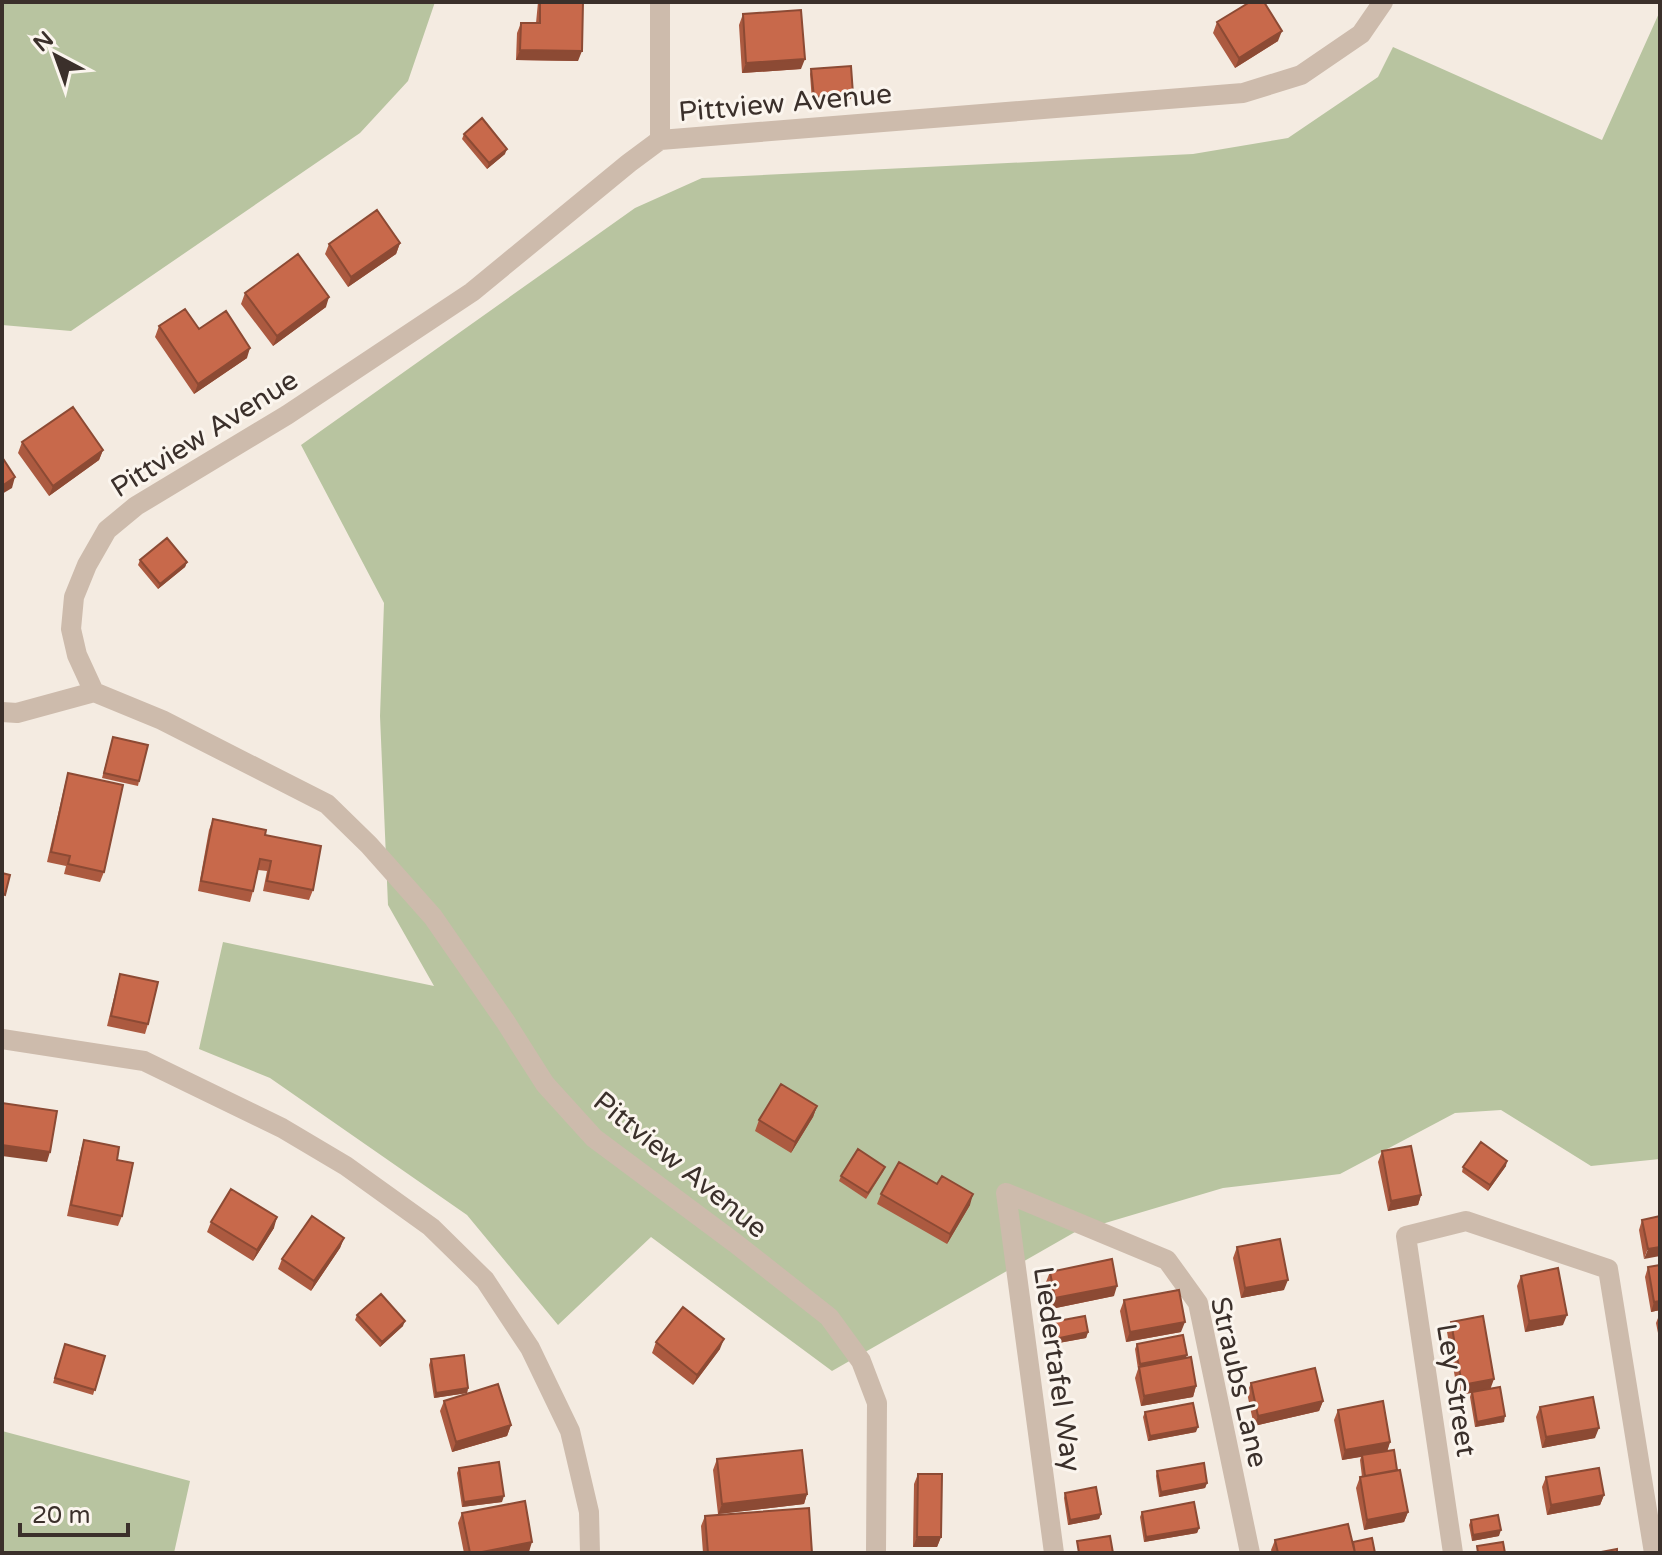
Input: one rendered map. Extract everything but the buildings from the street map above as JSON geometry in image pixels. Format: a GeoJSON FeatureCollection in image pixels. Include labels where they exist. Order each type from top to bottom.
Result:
{"type":"FeatureCollection","features":[{"type":"Feature","properties":{"kind":"street"},"geometry":{"type":"LineString","coordinates":[[660,2],[660,140]]}},
{"type":"Feature","properties":{"kind":"street","name":"Pittview Avenue"},"geometry":{"type":"LineString","coordinates":[[876,1553],[877,1403],[861,1361],[829,1317],[594,1138],[545,1084],[433,917],[369,845],[327,804],[162,720],[94,692],[77,655],[71,629],[74,597],[87,565],[107,530],[136,506],[287,415],[472,292],[660,140],[1243,93],[1301,75],[1361,34],[1383,2]]}},
{"type":"Feature","properties":{"kind":"street"},"geometry":{"type":"LineString","coordinates":[[2,712],[17,713],[94,692]]}},
{"type":"Feature","properties":{"kind":"street"},"geometry":{"type":"LineString","coordinates":[[2,1039],[144,1061],[282,1128],[346,1166],[431,1227],[485,1280],[530,1348],[570,1431],[589,1512],[590,1553]]}},
{"type":"Feature","properties":{"kind":"street","name":"Liedertafel Way"},"geometry":{"type":"LineString","coordinates":[[1006,1193],[1054,1553]]}},
{"type":"Feature","properties":{"kind":"street","name":"Straubs Lane"},"geometry":{"type":"LineString","coordinates":[[1006,1193],[1167,1260],[1198,1303],[1250,1553]]}},
{"type":"Feature","properties":{"kind":"street","name":"Ley Street"},"geometry":{"type":"LineString","coordinates":[[1453,1553],[1406,1236],[1466,1221],[1608,1269],[1654,1553]]}},
{"type":"Feature","properties":{"kind":"green space"},"geometry":{"type":"Polygon","coordinates":[[[2,2],[435,2],[408,81],[360,133],[71,331],[2,325],[2,2]]]}},
{"type":"Feature","properties":{"kind":"green space"},"geometry":{"type":"Polygon","coordinates":[[[1660,11],[1660,1159],[1591,1166],[1501,1110],[1455,1113],[1340,1174],[1223,1188],[1075,1232],[832,1371],[651,1237],[558,1325],[467,1215],[270,1078],[199,1049],[223,942],[434,986],[388,905],[380,716],[384,603],[301,445],[635,208],[702,178],[1193,154],[1288,138],[1378,77],[1393,47],[1602,140],[1660,11]]]}},
{"type":"Feature","properties":{"kind":"green space"},"geometry":{"type":"Polygon","coordinates":[[[2,1431],[190,1481],[174,1553],[2,1553],[2,1431]]]}}]}
